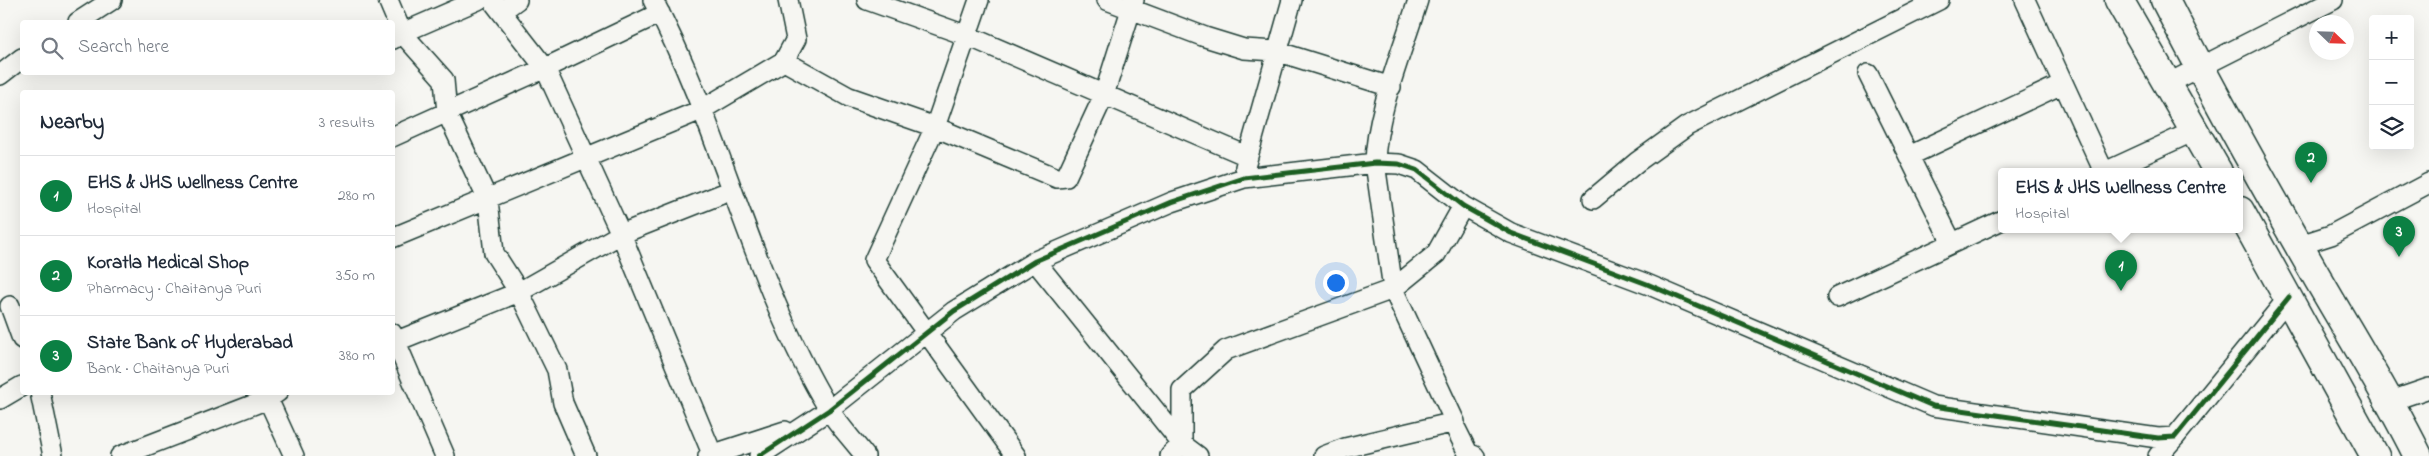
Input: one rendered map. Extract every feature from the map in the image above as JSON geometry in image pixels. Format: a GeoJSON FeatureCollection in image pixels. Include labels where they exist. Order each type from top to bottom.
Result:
{"type":"FeatureCollection","features":[{"type":"Feature","properties":{"kind":"main road"},"geometry":{"type":"LineString","coordinates":[[2119,0],[2216,168]]}},
{"type":"Feature","properties":{"kind":"main road"},"geometry":{"type":"LineString","coordinates":[[2165,0],[2200,68],[2390,401],[2418,456]]}},
{"type":"Feature","properties":{"kind":"main road"},"geometry":{"type":"LineString","coordinates":[[2243,215],[2375,456]]}},
{"type":"Feature","properties":{"kind":"street"},"geometry":{"type":"LineString","coordinates":[[81,20],[112,0]]}},
{"type":"Feature","properties":{"kind":"street"},"geometry":{"type":"LineString","coordinates":[[388,0],[393,20]]}},
{"type":"Feature","properties":{"kind":"street"},"geometry":{"type":"LineString","coordinates":[[478,0],[398,37],[444,80],[448,113],[488,200],[494,253],[518,292],[556,370],[563,403],[586,456]]}},
{"type":"Feature","properties":{"kind":"street"},"geometry":{"type":"LineString","coordinates":[[517,0],[497,6],[545,68],[622,234],[711,456],[805,424]]}},
{"type":"Feature","properties":{"kind":"street"},"geometry":{"type":"LineString","coordinates":[[395,237],[488,200],[701,110],[784,61],[796,39],[788,0]]}},
{"type":"Feature","properties":{"kind":"street"},"geometry":{"type":"LineString","coordinates":[[867,0],[968,36],[1247,156]]}},
{"type":"Feature","properties":{"kind":"street"},"geometry":{"type":"LineString","coordinates":[[979,0],[935,127],[874,260],[1016,456]]}},
{"type":"Feature","properties":{"kind":"street"},"geometry":{"type":"LineString","coordinates":[[1107,0],[1132,4],[1205,37],[1244,49],[1276,52],[1391,87]]}},
{"type":"Feature","properties":{"kind":"street"},"geometry":{"type":"LineString","coordinates":[[1244,178],[1247,156],[1292,0]]}},
{"type":"Feature","properties":{"kind":"street"},"geometry":{"type":"LineString","coordinates":[[1418,0],[1375,144],[1375,163],[1393,289],[1468,453],[1475,456]]}},
{"type":"Feature","properties":{"kind":"street"},"geometry":{"type":"LineString","coordinates":[[1593,199],[1637,162],[1687,126],[1939,0]]}},
{"type":"Feature","properties":{"kind":"street"},"geometry":{"type":"LineString","coordinates":[[2025,0],[2102,168]]}},
{"type":"Feature","properties":{"kind":"street"},"geometry":{"type":"LineString","coordinates":[[2168,84],[2333,0]]}},
{"type":"Feature","properties":{"kind":"street"},"geometry":{"type":"LineString","coordinates":[[784,61],[849,97],[935,127],[1057,178],[1066,176],[1070,170],[1104,95],[1132,4]]}},
{"type":"Feature","properties":{"kind":"street"},"geometry":{"type":"LineString","coordinates":[[395,136],[545,68],[656,6],[701,110],[778,307],[829,410],[865,456]]}},
{"type":"Feature","properties":{"kind":"street"},"geometry":{"type":"LineString","coordinates":[[0,76],[20,60]]}},
{"type":"Feature","properties":{"kind":"street"},"geometry":{"type":"LineString","coordinates":[[1868,74],[1952,243]]}},
{"type":"Feature","properties":{"kind":"street"},"geometry":{"type":"LineString","coordinates":[[1909,156],[2062,84]]}},
{"type":"Feature","properties":{"kind":"street"},"geometry":{"type":"LineString","coordinates":[[2113,168],[2194,131]]}},
{"type":"Feature","properties":{"kind":"street"},"geometry":{"type":"LineString","coordinates":[[759,456],[829,410],[954,311],[1035,260],[1172,202],[1244,178],[1375,163],[1399,164],[1417,170],[1463,206],[1511,233],[1647,284],[1933,406],[2158,438],[2175,436]]}},
{"type":"Feature","properties":{"kind":"street"},"geometry":{"type":"LineString","coordinates":[[2300,245],[2331,235],[2429,183]]}},
{"type":"Feature","properties":{"kind":"street"},"geometry":{"type":"LineString","coordinates":[[395,339],[518,292],[622,234],[732,190]]}},
{"type":"Feature","properties":{"kind":"street"},"geometry":{"type":"LineString","coordinates":[[1176,450],[1182,390],[1226,350],[1393,289],[1436,254],[1463,206]]}},
{"type":"Feature","properties":{"kind":"street"},"geometry":{"type":"LineString","coordinates":[[1837,296],[1998,222]]}},
{"type":"Feature","properties":{"kind":"street"},"geometry":{"type":"LineString","coordinates":[[1035,260],[1176,450],[1198,456]]}},
{"type":"Feature","properties":{"kind":"street"},"geometry":{"type":"LineString","coordinates":[[2158,456],[2289,297]]}},
{"type":"Feature","properties":{"kind":"street"},"geometry":{"type":"LineString","coordinates":[[11,305],[20,333]]}},
{"type":"Feature","properties":{"kind":"street"},"geometry":{"type":"LineString","coordinates":[[395,341],[445,456]]}},
{"type":"Feature","properties":{"kind":"street"},"geometry":{"type":"LineString","coordinates":[[0,399],[20,387]]}},
{"type":"Feature","properties":{"kind":"street"},"geometry":{"type":"LineString","coordinates":[[2390,401],[2429,388]]}},
{"type":"Feature","properties":{"kind":"street"},"geometry":{"type":"LineString","coordinates":[[41,395],[53,456]]}},
{"type":"Feature","properties":{"kind":"street"},"geometry":{"type":"LineString","coordinates":[[120,456],[162,449],[273,396],[294,456]]}},
{"type":"Feature","properties":{"kind":"street"},"geometry":{"type":"LineString","coordinates":[[1324,456],[1345,448],[1453,422]]}},
{"type":"Feature","properties":{"kind":"cycle path"},"geometry":{"type":"LineString","coordinates":[[759,456],[829,410],[954,311],[1035,261],[1172,202],[1244,178],[1375,163],[1399,164],[1417,170],[1463,206],[1511,233],[1647,284],[1933,406],[2158,438],[2175,437],[2289,297]]}},
{"type":"Feature","properties":{"kind":"place","name":"Koratla Medical Shop"},"geometry":{"type":"Point","coordinates":[2311,183]}},
{"type":"Feature","properties":{"kind":"place","name":"State Bank of Hyderabad"},"geometry":{"type":"Point","coordinates":[2399,257]}},
{"type":"Feature","properties":{"kind":"place","name":"EHS & JHS Wellness Centre"},"geometry":{"type":"Point","coordinates":[2121,291]}}]}
